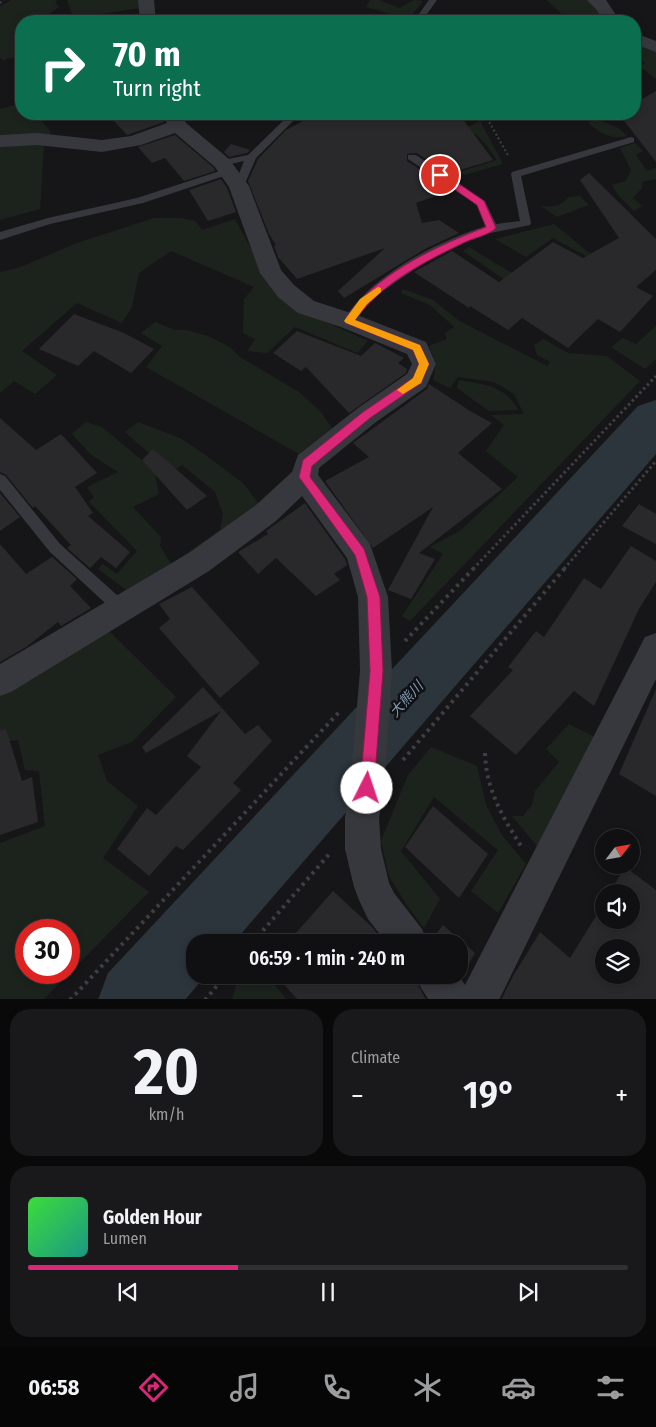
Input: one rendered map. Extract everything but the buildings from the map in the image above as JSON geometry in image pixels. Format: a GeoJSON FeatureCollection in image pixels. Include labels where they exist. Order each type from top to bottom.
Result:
{"type":"FeatureCollection","features":[{"type":"Feature","properties":{"kind":"street"},"geometry":{"type":"LineString","coordinates":[[146,0],[147,15]]}},
{"type":"Feature","properties":{"kind":"street"},"geometry":{"type":"LineString","coordinates":[[594,0],[604,6],[609,15]]}},
{"type":"Feature","properties":{"kind":"street"},"geometry":{"type":"LineString","coordinates":[[641,41],[656,47]]}},
{"type":"Feature","properties":{"kind":"street"},"geometry":{"type":"LineString","coordinates":[[0,141],[37,138],[102,146],[134,140],[175,120],[230,174],[271,273],[286,291],[306,307],[349,321],[417,348],[424,364],[417,380],[367,415],[307,464],[304,477],[259,519],[199,562],[0,681]]}},
{"type":"Feature","properties":{"kind":"street"},"geometry":{"type":"LineString","coordinates":[[304,477],[360,553],[373,597],[376,671],[367,788],[362,818],[363,849],[366,870],[381,906],[403,934]]}},
{"type":"Feature","properties":{"kind":"street"},"geometry":{"type":"LineString","coordinates":[[479,999],[654,659]]}},
{"type":"Feature","properties":{"kind":"street"},"geometry":{"type":"LineString","coordinates":[[441,984],[452,999]]}},
{"type":"Feature","properties":{"kind":"lane"},"geometry":{"type":"LineString","coordinates":[[422,15],[432,0]]}},
{"type":"Feature","properties":{"kind":"lane"},"geometry":{"type":"LineString","coordinates":[[0,236],[48,221],[139,201],[230,174],[251,157],[289,120]]}},
{"type":"Feature","properties":{"kind":"lane"},"geometry":{"type":"LineString","coordinates":[[349,321],[364,302],[391,279],[437,252],[492,228],[526,223],[526,212],[516,174],[631,140]]}},
{"type":"Feature","properties":{"kind":"lane"},"geometry":{"type":"LineString","coordinates":[[412,156],[481,203],[492,228]]}},
{"type":"Feature","properties":{"kind":"lane"},"geometry":{"type":"LineString","coordinates":[[230,174],[251,157]]}},
{"type":"Feature","properties":{"kind":"lane"},"geometry":{"type":"LineString","coordinates":[[0,480],[55,548],[122,609]]}},
{"type":"Feature","properties":{"kind":"path"},"geometry":{"type":"LineString","coordinates":[[0,2],[4,0]]}},
{"type":"Feature","properties":{"kind":"path"},"geometry":{"type":"LineString","coordinates":[[488,120],[504,147],[516,174]]}},
{"type":"Feature","properties":{"kind":"path"},"geometry":{"type":"LineString","coordinates":[[404,641],[656,376]]}},
{"type":"Feature","properties":{"kind":"path"},"geometry":{"type":"LineString","coordinates":[[399,766],[656,461]]}},
{"type":"Feature","properties":{"kind":"path"},"geometry":{"type":"LineString","coordinates":[[71,999],[344,707]]}},
{"type":"Feature","properties":{"kind":"path"},"geometry":{"type":"LineString","coordinates":[[485,753],[484,768],[491,794],[521,846],[543,871]]}},
{"type":"Feature","properties":{"kind":"path"},"geometry":{"type":"LineString","coordinates":[[260,934],[335,847]]}},
{"type":"Feature","properties":{"kind":"path"},"geometry":{"type":"LineString","coordinates":[[206,999],[218,984]]}},
{"type":"Feature","properties":{"kind":"shaded area"},"geometry":{"type":"Polygon","coordinates":[[[11,0],[57,0],[55,2],[59,7],[48,15],[15,15],[15,57],[2,60],[0,57],[0,6],[11,0]]]}},
{"type":"Feature","properties":{"kind":"shaded area"},"geometry":{"type":"Polygon","coordinates":[[[67,0],[138,0],[141,8],[94,15],[73,15],[67,0]]]}},
{"type":"Feature","properties":{"kind":"shaded area"},"geometry":{"type":"Polygon","coordinates":[[[370,0],[379,0],[399,8],[414,0],[423,1],[412,15],[395,15],[366,7],[370,0]]]}},
{"type":"Feature","properties":{"kind":"shaded area"},"geometry":{"type":"Polygon","coordinates":[[[547,0],[589,0],[599,7],[604,15],[563,15],[547,0]]]}},
{"type":"Feature","properties":{"kind":"shaded area"},"geometry":{"type":"Polygon","coordinates":[[[641,44],[656,50],[656,79],[641,68],[641,65],[645,63],[641,60],[641,44]]]}},
{"type":"Feature","properties":{"kind":"shaded area"},"geometry":{"type":"Polygon","coordinates":[[[15,105],[15,120],[40,120],[52,134],[0,135],[0,109],[15,105]]]}},
{"type":"Feature","properties":{"kind":"shaded area"},"geometry":{"type":"Polygon","coordinates":[[[593,120],[603,120],[602,121],[620,129],[627,136],[616,137],[606,135],[588,123],[593,120]]]}},
{"type":"Feature","properties":{"kind":"shaded area"},"geometry":{"type":"Polygon","coordinates":[[[480,121],[503,164],[464,175],[459,172],[497,160],[479,137],[464,129],[480,121]]]}},
{"type":"Feature","properties":{"kind":"shaded area"},"geometry":{"type":"Polygon","coordinates":[[[635,143],[643,151],[636,155],[647,171],[656,168],[656,179],[642,182],[642,188],[633,198],[642,206],[634,211],[619,196],[612,185],[626,181],[631,170],[620,148],[635,143]]]}},
{"type":"Feature","properties":{"kind":"shaded area"},"geometry":{"type":"Polygon","coordinates":[[[44,144],[40,209],[0,220],[0,146],[44,144]]]}},
{"type":"Feature","properties":{"kind":"shaded area"},"geometry":{"type":"Polygon","coordinates":[[[580,196],[589,205],[557,217],[541,206],[556,206],[563,203],[569,197],[580,196]]]}},
{"type":"Feature","properties":{"kind":"shaded area"},"geometry":{"type":"Polygon","coordinates":[[[154,218],[181,218],[195,221],[202,230],[235,219],[265,275],[304,312],[368,341],[357,353],[295,327],[267,353],[247,351],[255,339],[243,333],[244,299],[254,287],[171,251],[139,273],[132,307],[122,323],[77,303],[22,351],[57,375],[35,394],[14,381],[0,393],[0,272],[18,268],[77,243],[154,218]]]}},
{"type":"Feature","properties":{"kind":"shaded area"},"geometry":{"type":"Polygon","coordinates":[[[554,224],[608,268],[553,238],[526,257],[495,239],[554,224]]]}},
{"type":"Feature","properties":{"kind":"shaded area"},"geometry":{"type":"Polygon","coordinates":[[[469,247],[510,272],[532,279],[537,302],[463,251],[469,247]]]}},
{"type":"Feature","properties":{"kind":"shaded area"},"geometry":{"type":"Polygon","coordinates":[[[403,289],[433,300],[458,320],[547,366],[550,362],[537,355],[534,345],[543,339],[568,353],[607,356],[640,381],[410,621],[402,616],[443,554],[430,547],[461,530],[518,477],[486,451],[504,425],[491,415],[524,414],[514,394],[494,382],[458,377],[450,388],[433,380],[436,364],[429,346],[447,339],[445,333],[454,327],[430,305],[401,293],[403,289]]]}},
{"type":"Feature","properties":{"kind":"shaded area"},"geometry":{"type":"Polygon","coordinates":[[[155,322],[175,330],[186,330],[208,336],[230,347],[240,357],[299,392],[321,412],[332,428],[299,454],[146,367],[162,346],[141,333],[155,322]]]}},
{"type":"Feature","properties":{"kind":"shaded area"},"geometry":{"type":"Polygon","coordinates":[[[656,326],[656,359],[645,369],[611,347],[623,338],[636,344],[656,326]]]}},
{"type":"Feature","properties":{"kind":"shaded area"},"geometry":{"type":"Polygon","coordinates":[[[459,380],[486,385],[500,391],[507,395],[518,410],[489,411],[457,388],[459,380]]]}},
{"type":"Feature","properties":{"kind":"shaded area"},"geometry":{"type":"Polygon","coordinates":[[[86,422],[102,427],[154,470],[159,494],[133,507],[161,537],[160,546],[171,564],[220,530],[223,514],[215,492],[182,465],[170,472],[125,432],[138,422],[180,438],[207,456],[244,484],[262,508],[132,594],[98,569],[103,564],[117,574],[137,551],[89,502],[94,497],[87,487],[118,472],[90,454],[72,434],[86,422]]]}},
{"type":"Feature","properties":{"kind":"shaded area"},"geometry":{"type":"Polygon","coordinates":[[[107,629],[176,697],[132,742],[98,755],[107,781],[138,806],[103,858],[149,892],[80,962],[80,919],[15,919],[15,984],[59,984],[44,999],[0,999],[0,843],[45,826],[39,771],[25,770],[18,740],[0,742],[0,696],[107,629]]]}},
{"type":"Feature","properties":{"kind":"shaded area"},"geometry":{"type":"Polygon","coordinates":[[[569,724],[595,737],[542,852],[512,816],[523,816],[532,805],[535,791],[559,762],[546,749],[569,724]]]}},
{"type":"Feature","properties":{"kind":"shaded area"},"geometry":{"type":"Polygon","coordinates":[[[431,747],[477,766],[486,805],[502,835],[526,864],[498,913],[471,891],[498,850],[434,797],[401,851],[440,899],[424,928],[406,904],[389,876],[381,841],[408,775],[431,747]]]}},
{"type":"Feature","properties":{"kind":"shaded area"},"geometry":{"type":"Polygon","coordinates":[[[236,984],[274,984],[286,999],[232,999],[236,984]]]}},
{"type":"Feature","properties":{"kind":"waterway","name":"大熊川"},"geometry":{"type":"LineString","coordinates":[[136,999],[656,420]]}},
{"type":"Feature","properties":{"kind":"slow traffic"},"geometry":{"type":"LineString","coordinates":[[378,290],[364,302],[349,321],[417,348],[424,364],[417,380],[403,390]]}},
{"type":"Feature","properties":{"kind":"route"},"geometry":{"type":"LineString","coordinates":[[367,788],[376,671],[373,597],[360,553],[304,477],[307,464],[367,415],[417,380],[424,364],[417,348],[349,321],[364,302],[391,279],[429,256],[461,240],[492,228],[481,203],[440,175]]}}]}
